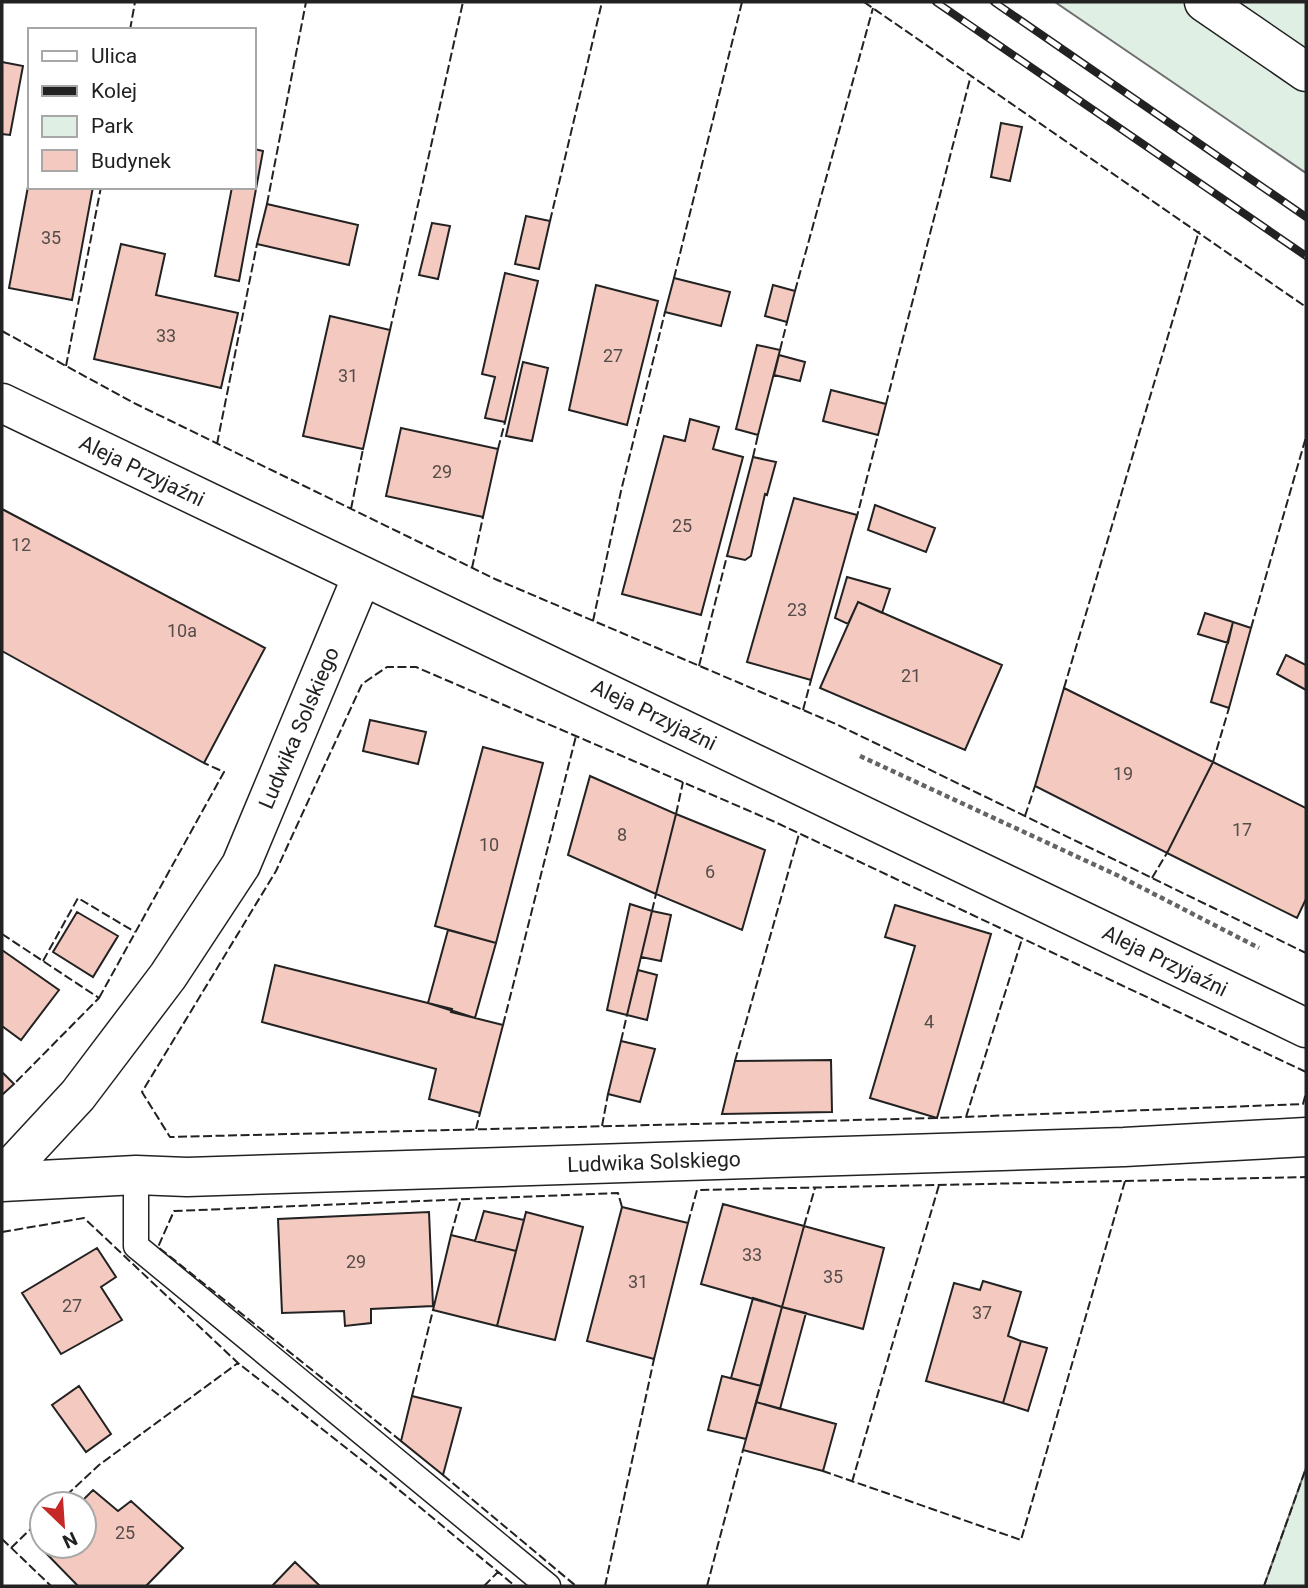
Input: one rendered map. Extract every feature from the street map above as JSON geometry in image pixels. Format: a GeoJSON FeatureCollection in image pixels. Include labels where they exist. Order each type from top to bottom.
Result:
{"type":"FeatureCollection","features":[{"type":"Feature","properties":{"kind":"street"},"geometry":{"type":"LineString","coordinates":[[1204,2],[1306,72]]}},
{"type":"Feature","properties":{"kind":"street","name":"Aleja Przyjaźni"},"geometry":{"type":"LineString","coordinates":[[2,403],[1306,1028]]}},
{"type":"Feature","properties":{"kind":"street","name":"Ludwika Solskiego"},"geometry":{"type":"LineString","coordinates":[[2,1180],[84,1088],[168,976],[241,865],[362,576]]}},
{"type":"Feature","properties":{"kind":"street","name":"Ludwika Solskiego"},"geometry":{"type":"LineString","coordinates":[[2,1180],[136,1175],[187,1177],[1124,1147],[1306,1137]]}},
{"type":"Feature","properties":{"kind":"lane"},"geometry":{"type":"LineString","coordinates":[[136,1175],[136,1246],[548,1586]]}},
{"type":"Feature","properties":{"kind":"green space"},"geometry":{"type":"Polygon","coordinates":[[[1055,2],[1306,2],[1306,173],[1055,2]]]}},
{"type":"Feature","properties":{"kind":"green space"},"geometry":{"type":"Polygon","coordinates":[[[1306,1468],[1306,1586],[1264,1586],[1306,1468]]]}},
{"type":"Feature","properties":{"kind":"building"},"geometry":{"type":"Polygon","coordinates":[[[2,62],[23,66],[10,135],[2,134],[2,62]]]}},
{"type":"Feature","properties":{"kind":"building"},"geometry":{"type":"Polygon","coordinates":[[[1001,123],[1022,127],[1010,181],[991,177],[1001,123]]]}},
{"type":"Feature","properties":{"kind":"building"},"geometry":{"type":"Polygon","coordinates":[[[256,149],[263,151],[256,189],[256,149]]]}},
{"type":"Feature","properties":{"kind":"building"},"geometry":{"type":"Polygon","coordinates":[[[28,187],[28,189],[93,189],[72,300],[9,288],[28,187]]]}},
{"type":"Feature","properties":{"kind":"building"},"geometry":{"type":"Polygon","coordinates":[[[232,189],[256,189],[239,281],[215,276],[232,189]]]}},
{"type":"Feature","properties":{"kind":"building"},"geometry":{"type":"Polygon","coordinates":[[[267,204],[358,225],[349,265],[257,244],[267,204]]]}},
{"type":"Feature","properties":{"kind":"building"},"geometry":{"type":"Polygon","coordinates":[[[526,216],[550,221],[539,269],[515,264],[526,216]]]}},
{"type":"Feature","properties":{"kind":"building"},"geometry":{"type":"Polygon","coordinates":[[[432,223],[450,226],[438,279],[419,275],[432,223]]]}},
{"type":"Feature","properties":{"kind":"building"},"geometry":{"type":"Polygon","coordinates":[[[121,244],[165,254],[156,295],[238,313],[221,388],[94,359],[121,244]]]}},
{"type":"Feature","properties":{"kind":"building"},"geometry":{"type":"Polygon","coordinates":[[[505,273],[538,281],[505,422],[485,418],[495,377],[482,374],[505,273]]]}},
{"type":"Feature","properties":{"kind":"building"},"geometry":{"type":"Polygon","coordinates":[[[674,278],[730,292],[721,326],[665,312],[674,278]]]}},
{"type":"Feature","properties":{"kind":"building"},"geometry":{"type":"Polygon","coordinates":[[[596,285],[658,301],[627,425],[569,410],[596,285]]]}},
{"type":"Feature","properties":{"kind":"building"},"geometry":{"type":"Polygon","coordinates":[[[773,285],[795,291],[787,322],[765,316],[773,285]]]}},
{"type":"Feature","properties":{"kind":"building"},"geometry":{"type":"Polygon","coordinates":[[[330,316],[390,330],[363,449],[303,436],[330,316]]]}},
{"type":"Feature","properties":{"kind":"building"},"geometry":{"type":"Polygon","coordinates":[[[757,345],[780,350],[758,435],[736,429],[757,345]]]}},
{"type":"Feature","properties":{"kind":"building"},"geometry":{"type":"Polygon","coordinates":[[[779,355],[805,362],[800,381],[774,375],[779,355]]]}},
{"type":"Feature","properties":{"kind":"building"},"geometry":{"type":"Polygon","coordinates":[[[523,362],[548,368],[532,441],[506,436],[523,362]]]}},
{"type":"Feature","properties":{"kind":"building"},"geometry":{"type":"Polygon","coordinates":[[[831,390],[886,404],[878,435],[823,421],[831,390]]]}},
{"type":"Feature","properties":{"kind":"building"},"geometry":{"type":"Polygon","coordinates":[[[690,419],[719,427],[713,449],[743,457],[701,615],[622,594],[664,436],[685,441],[690,419]]]}},
{"type":"Feature","properties":{"kind":"building"},"geometry":{"type":"Polygon","coordinates":[[[401,428],[498,449],[483,517],[386,496],[401,428]]]}},
{"type":"Feature","properties":{"kind":"building"},"geometry":{"type":"Polygon","coordinates":[[[753,457],[776,462],[767,495],[765,494],[751,556],[745,560],[727,556],[753,457]]]}},
{"type":"Feature","properties":{"kind":"building"},"geometry":{"type":"Polygon","coordinates":[[[794,498],[857,515],[811,680],[747,662],[794,498]]]}},
{"type":"Feature","properties":{"kind":"building"},"geometry":{"type":"Polygon","coordinates":[[[875,505],[935,528],[926,552],[868,530],[875,505]]]}},
{"type":"Feature","properties":{"kind":"building"},"geometry":{"type":"Polygon","coordinates":[[[2,509],[265,648],[204,763],[2,651],[2,509]]]}},
{"type":"Feature","properties":{"kind":"building"},"geometry":{"type":"Polygon","coordinates":[[[847,577],[890,589],[882,613],[858,602],[848,624],[835,618],[847,577]]]}},
{"type":"Feature","properties":{"kind":"building"},"geometry":{"type":"Polygon","coordinates":[[[858,602],[1002,665],[965,750],[820,688],[858,602]]]}},
{"type":"Feature","properties":{"kind":"building"},"geometry":{"type":"Polygon","coordinates":[[[1205,613],[1233,622],[1228,643],[1198,634],[1205,613]]]}},
{"type":"Feature","properties":{"kind":"building"},"geometry":{"type":"Polygon","coordinates":[[[1233,622],[1251,628],[1229,708],[1211,702],[1233,622]]]}},
{"type":"Feature","properties":{"kind":"building"},"geometry":{"type":"Polygon","coordinates":[[[1286,655],[1306,665],[1306,690],[1277,674],[1286,655]]]}},
{"type":"Feature","properties":{"kind":"building"},"geometry":{"type":"Polygon","coordinates":[[[1064,688],[1213,762],[1167,853],[1035,786],[1064,688]]]}},
{"type":"Feature","properties":{"kind":"building"},"geometry":{"type":"Polygon","coordinates":[[[370,720],[426,732],[418,764],[363,751],[370,720]]]}},
{"type":"Feature","properties":{"kind":"building"},"geometry":{"type":"Polygon","coordinates":[[[483,747],[543,763],[496,943],[435,926],[483,747]]]}},
{"type":"Feature","properties":{"kind":"building"},"geometry":{"type":"Polygon","coordinates":[[[1213,762],[1306,808],[1306,899],[1297,918],[1167,853],[1213,762]]]}},
{"type":"Feature","properties":{"kind":"building"},"geometry":{"type":"Polygon","coordinates":[[[590,776],[676,814],[656,894],[568,855],[590,776]]]}},
{"type":"Feature","properties":{"kind":"building"},"geometry":{"type":"Polygon","coordinates":[[[676,814],[765,850],[742,930],[656,894],[676,814]]]}},
{"type":"Feature","properties":{"kind":"building"},"geometry":{"type":"Polygon","coordinates":[[[630,904],[652,911],[627,1015],[607,1010],[630,904]]]}},
{"type":"Feature","properties":{"kind":"building"},"geometry":{"type":"Polygon","coordinates":[[[895,905],[991,934],[937,1118],[870,1098],[915,946],[885,937],[895,905]]]}},
{"type":"Feature","properties":{"kind":"building"},"geometry":{"type":"Polygon","coordinates":[[[652,911],[671,915],[661,961],[641,957],[652,911]]]}},
{"type":"Feature","properties":{"kind":"building"},"geometry":{"type":"Polygon","coordinates":[[[77,912],[118,936],[93,977],[53,952],[77,912]]]}},
{"type":"Feature","properties":{"kind":"building"},"geometry":{"type":"Polygon","coordinates":[[[448,930],[496,943],[475,1018],[428,1003],[448,930]]]}},
{"type":"Feature","properties":{"kind":"building"},"geometry":{"type":"Polygon","coordinates":[[[2,950],[59,990],[21,1040],[2,1026],[2,950]]]}},
{"type":"Feature","properties":{"kind":"building"},"geometry":{"type":"Polygon","coordinates":[[[275,965],[452,1009],[451,1012],[503,1025],[480,1113],[429,1099],[436,1069],[262,1022],[275,965]]]}},
{"type":"Feature","properties":{"kind":"building"},"geometry":{"type":"Polygon","coordinates":[[[638,970],[657,975],[647,1020],[627,1015],[638,970]]]}},
{"type":"Feature","properties":{"kind":"building"},"geometry":{"type":"Polygon","coordinates":[[[621,1041],[655,1049],[640,1102],[608,1094],[621,1041]]]}},
{"type":"Feature","properties":{"kind":"building"},"geometry":{"type":"Polygon","coordinates":[[[831,1060],[832,1112],[722,1114],[735,1061],[831,1060]]]}},
{"type":"Feature","properties":{"kind":"building"},"geometry":{"type":"Polygon","coordinates":[[[2,1072],[14,1084],[2,1095],[2,1072]]]}},
{"type":"Feature","properties":{"kind":"building"},"geometry":{"type":"Polygon","coordinates":[[[723,1204],[804,1226],[782,1307],[701,1284],[723,1204]]]}},
{"type":"Feature","properties":{"kind":"building"},"geometry":{"type":"Polygon","coordinates":[[[622,1207],[688,1223],[654,1359],[587,1341],[622,1207]]]}},
{"type":"Feature","properties":{"kind":"building"},"geometry":{"type":"Polygon","coordinates":[[[484,1211],[524,1220],[516,1251],[475,1241],[484,1211]]]}},
{"type":"Feature","properties":{"kind":"building"},"geometry":{"type":"Polygon","coordinates":[[[429,1212],[433,1306],[371,1309],[371,1323],[345,1326],[344,1311],[282,1313],[278,1219],[429,1212]]]}},
{"type":"Feature","properties":{"kind":"building"},"geometry":{"type":"Polygon","coordinates":[[[526,1212],[583,1227],[555,1340],[497,1326],[526,1212]]]}},
{"type":"Feature","properties":{"kind":"building"},"geometry":{"type":"Polygon","coordinates":[[[804,1226],[884,1248],[863,1329],[782,1307],[804,1226]]]}},
{"type":"Feature","properties":{"kind":"building"},"geometry":{"type":"Polygon","coordinates":[[[451,1235],[516,1251],[497,1326],[433,1310],[451,1235]]]}},
{"type":"Feature","properties":{"kind":"building"},"geometry":{"type":"Polygon","coordinates":[[[97,1248],[116,1277],[101,1287],[122,1320],[61,1354],[22,1293],[97,1248]]]}},
{"type":"Feature","properties":{"kind":"building"},"geometry":{"type":"Polygon","coordinates":[[[983,1281],[1021,1292],[1008,1336],[1021,1341],[1003,1403],[926,1381],[954,1283],[980,1290],[983,1281]]]}},
{"type":"Feature","properties":{"kind":"building"},"geometry":{"type":"Polygon","coordinates":[[[753,1298],[782,1307],[761,1386],[731,1378],[753,1298]]]}},
{"type":"Feature","properties":{"kind":"building"},"geometry":{"type":"Polygon","coordinates":[[[782,1307],[806,1313],[780,1409],[756,1402],[782,1307]]]}},
{"type":"Feature","properties":{"kind":"building"},"geometry":{"type":"Polygon","coordinates":[[[1021,1341],[1047,1348],[1028,1411],[1003,1403],[1021,1341]]]}},
{"type":"Feature","properties":{"kind":"building"},"geometry":{"type":"Polygon","coordinates":[[[722,1376],[761,1386],[746,1439],[708,1430],[722,1376]]]}},
{"type":"Feature","properties":{"kind":"building"},"geometry":{"type":"Polygon","coordinates":[[[79,1386],[111,1434],[86,1452],[52,1405],[79,1386]]]}},
{"type":"Feature","properties":{"kind":"building"},"geometry":{"type":"Polygon","coordinates":[[[412,1396],[461,1408],[443,1475],[401,1441],[412,1396]]]}},
{"type":"Feature","properties":{"kind":"building"},"geometry":{"type":"Polygon","coordinates":[[[756,1402],[836,1424],[823,1471],[743,1450],[756,1402]]]}},
{"type":"Feature","properties":{"kind":"building"},"geometry":{"type":"Polygon","coordinates":[[[98,1494],[118,1511],[131,1501],[183,1548],[146,1586],[78,1586],[53,1560],[98,1560],[98,1494]]]}},
{"type":"Feature","properties":{"kind":"building"},"geometry":{"type":"Polygon","coordinates":[[[295,1562],[320,1586],[272,1586],[295,1562]]]}},
{"type":"Feature","properties":{"kind":"railway"},"geometry":{"type":"LineString","coordinates":[[936,2],[1306,256]]}},
{"type":"Feature","properties":{"kind":"railway"},"geometry":{"type":"LineString","coordinates":[[994,2],[1306,217]]}},
{"type":"Feature","properties":{"kind":"fence"},"geometry":{"type":"LineString","coordinates":[[130,28],[135,2]]}},
{"type":"Feature","properties":{"kind":"fence"},"geometry":{"type":"LineString","coordinates":[[267,204],[306,2]]}},
{"type":"Feature","properties":{"kind":"fence"},"geometry":{"type":"LineString","coordinates":[[390,330],[463,2]]}},
{"type":"Feature","properties":{"kind":"fence"},"geometry":{"type":"LineString","coordinates":[[550,221],[602,2]]}},
{"type":"Feature","properties":{"kind":"fence"},"geometry":{"type":"LineString","coordinates":[[674,278],[742,2]]}},
{"type":"Feature","properties":{"kind":"fence"},"geometry":{"type":"LineString","coordinates":[[864,2],[1306,307]]}},
{"type":"Feature","properties":{"kind":"fence"},"geometry":{"type":"LineString","coordinates":[[795,291],[873,8]]}},
{"type":"Feature","properties":{"kind":"fence"},"geometry":{"type":"LineString","coordinates":[[886,404],[971,75]]}},
{"type":"Feature","properties":{"kind":"fence"},"geometry":{"type":"LineString","coordinates":[[66,366],[101,189]]}},
{"type":"Feature","properties":{"kind":"fence"},"geometry":{"type":"LineString","coordinates":[[1064,688],[1199,231]]}},
{"type":"Feature","properties":{"kind":"fence"},"geometry":{"type":"LineString","coordinates":[[217,444],[257,244]]}},
{"type":"Feature","properties":{"kind":"fence"},"geometry":{"type":"LineString","coordinates":[[593,621],[621,491],[665,312]]}},
{"type":"Feature","properties":{"kind":"fence"},"geometry":{"type":"LineString","coordinates":[[780,350],[787,322]]}},
{"type":"Feature","properties":{"kind":"fence"},"geometry":{"type":"LineString","coordinates":[[2,331],[132,402],[495,579],[836,724],[1306,953]]}},
{"type":"Feature","properties":{"kind":"fence"},"geometry":{"type":"LineString","coordinates":[[498,449],[505,422]]}},
{"type":"Feature","properties":{"kind":"fence"},"geometry":{"type":"LineString","coordinates":[[753,457],[758,435]]}},
{"type":"Feature","properties":{"kind":"fence"},"geometry":{"type":"LineString","coordinates":[[856,520],[878,435]]}},
{"type":"Feature","properties":{"kind":"fence"},"geometry":{"type":"LineString","coordinates":[[1251,628],[1306,437]]}},
{"type":"Feature","properties":{"kind":"fence"},"geometry":{"type":"LineString","coordinates":[[351,509],[363,449]]}},
{"type":"Feature","properties":{"kind":"fence"},"geometry":{"type":"LineString","coordinates":[[472,568],[483,517]]}},
{"type":"Feature","properties":{"kind":"fence"},"geometry":{"type":"LineString","coordinates":[[699,666],[727,556]]}},
{"type":"Feature","properties":{"kind":"fence"},"geometry":{"type":"LineString","coordinates":[[1306,1072],[775,822],[416,667],[387,667],[362,684],[276,871],[142,1092],[170,1137],[937,1118],[1303,1104],[1306,1093]]}},
{"type":"Feature","properties":{"kind":"fence"},"geometry":{"type":"LineString","coordinates":[[803,710],[811,680]]}},
{"type":"Feature","properties":{"kind":"fence"},"geometry":{"type":"LineString","coordinates":[[1213,762],[1229,708]]}},
{"type":"Feature","properties":{"kind":"fence"},"geometry":{"type":"LineString","coordinates":[[503,1025],[576,736]]}},
{"type":"Feature","properties":{"kind":"fence"},"geometry":{"type":"LineString","coordinates":[[99,998],[224,772],[204,763]]}},
{"type":"Feature","properties":{"kind":"fence"},"geometry":{"type":"LineString","coordinates":[[676,814],[683,782]]}},
{"type":"Feature","properties":{"kind":"fence"},"geometry":{"type":"LineString","coordinates":[[1025,816],[1035,786]]}},
{"type":"Feature","properties":{"kind":"fence"},"geometry":{"type":"LineString","coordinates":[[735,1061],[799,834]]}},
{"type":"Feature","properties":{"kind":"fence"},"geometry":{"type":"LineString","coordinates":[[1152,878],[1167,853]]}},
{"type":"Feature","properties":{"kind":"fence"},"geometry":{"type":"LineString","coordinates":[[652,911],[656,894]]}},
{"type":"Feature","properties":{"kind":"fence"},"geometry":{"type":"LineString","coordinates":[[43,961],[78,898],[135,932]]}},
{"type":"Feature","properties":{"kind":"fence"},"geometry":{"type":"LineString","coordinates":[[2,934],[99,998],[14,1084]]}},
{"type":"Feature","properties":{"kind":"fence"},"geometry":{"type":"LineString","coordinates":[[966,1117],[1022,939]]}},
{"type":"Feature","properties":{"kind":"fence"},"geometry":{"type":"LineString","coordinates":[[621,1041],[627,1015]]}},
{"type":"Feature","properties":{"kind":"fence"},"geometry":{"type":"LineString","coordinates":[[602,1126],[608,1094]]}},
{"type":"Feature","properties":{"kind":"fence"},"geometry":{"type":"LineString","coordinates":[[476,1129],[480,1113]]}},
{"type":"Feature","properties":{"kind":"fence"},"geometry":{"type":"LineString","coordinates":[[1125,1181],[1306,1177]]}},
{"type":"Feature","properties":{"kind":"fence"},"geometry":{"type":"LineString","coordinates":[[688,1223],[697,1190],[1125,1181],[1021,1540],[823,1471]]}},
{"type":"Feature","properties":{"kind":"fence"},"geometry":{"type":"LineString","coordinates":[[852,1482],[939,1185]]}},
{"type":"Feature","properties":{"kind":"fence"},"geometry":{"type":"LineString","coordinates":[[804,1226],[815,1188]]}},
{"type":"Feature","properties":{"kind":"fence"},"geometry":{"type":"LineString","coordinates":[[401,1441],[158,1247],[174,1211],[618,1193],[622,1207]]}},
{"type":"Feature","properties":{"kind":"fence"},"geometry":{"type":"LineString","coordinates":[[451,1235],[461,1199]]}},
{"type":"Feature","properties":{"kind":"fence"},"geometry":{"type":"LineString","coordinates":[[2,1232],[84,1218],[238,1363],[387,1480],[515,1586]]}},
{"type":"Feature","properties":{"kind":"fence"},"geometry":{"type":"LineString","coordinates":[[412,1396],[433,1310]]}},
{"type":"Feature","properties":{"kind":"fence"},"geometry":{"type":"LineString","coordinates":[[605,1586],[654,1359]]}},
{"type":"Feature","properties":{"kind":"fence"},"geometry":{"type":"LineString","coordinates":[[72,1490],[99,1465],[238,1363]]}},
{"type":"Feature","properties":{"kind":"fence"},"geometry":{"type":"LineString","coordinates":[[707,1586],[743,1450]]}},
{"type":"Feature","properties":{"kind":"fence"},"geometry":{"type":"LineString","coordinates":[[1264,1586],[1306,1468]]}},
{"type":"Feature","properties":{"kind":"fence"},"geometry":{"type":"LineString","coordinates":[[443,1475],[576,1586]]}},
{"type":"Feature","properties":{"kind":"fence"},"geometry":{"type":"LineString","coordinates":[[11,1548],[28,1532]]}},
{"type":"Feature","properties":{"kind":"fence"},"geometry":{"type":"LineString","coordinates":[[2,1539],[51,1586]]}},
{"type":"Feature","properties":{"kind":"fence"},"geometry":{"type":"LineString","coordinates":[[484,1586],[498,1572]]}}]}
